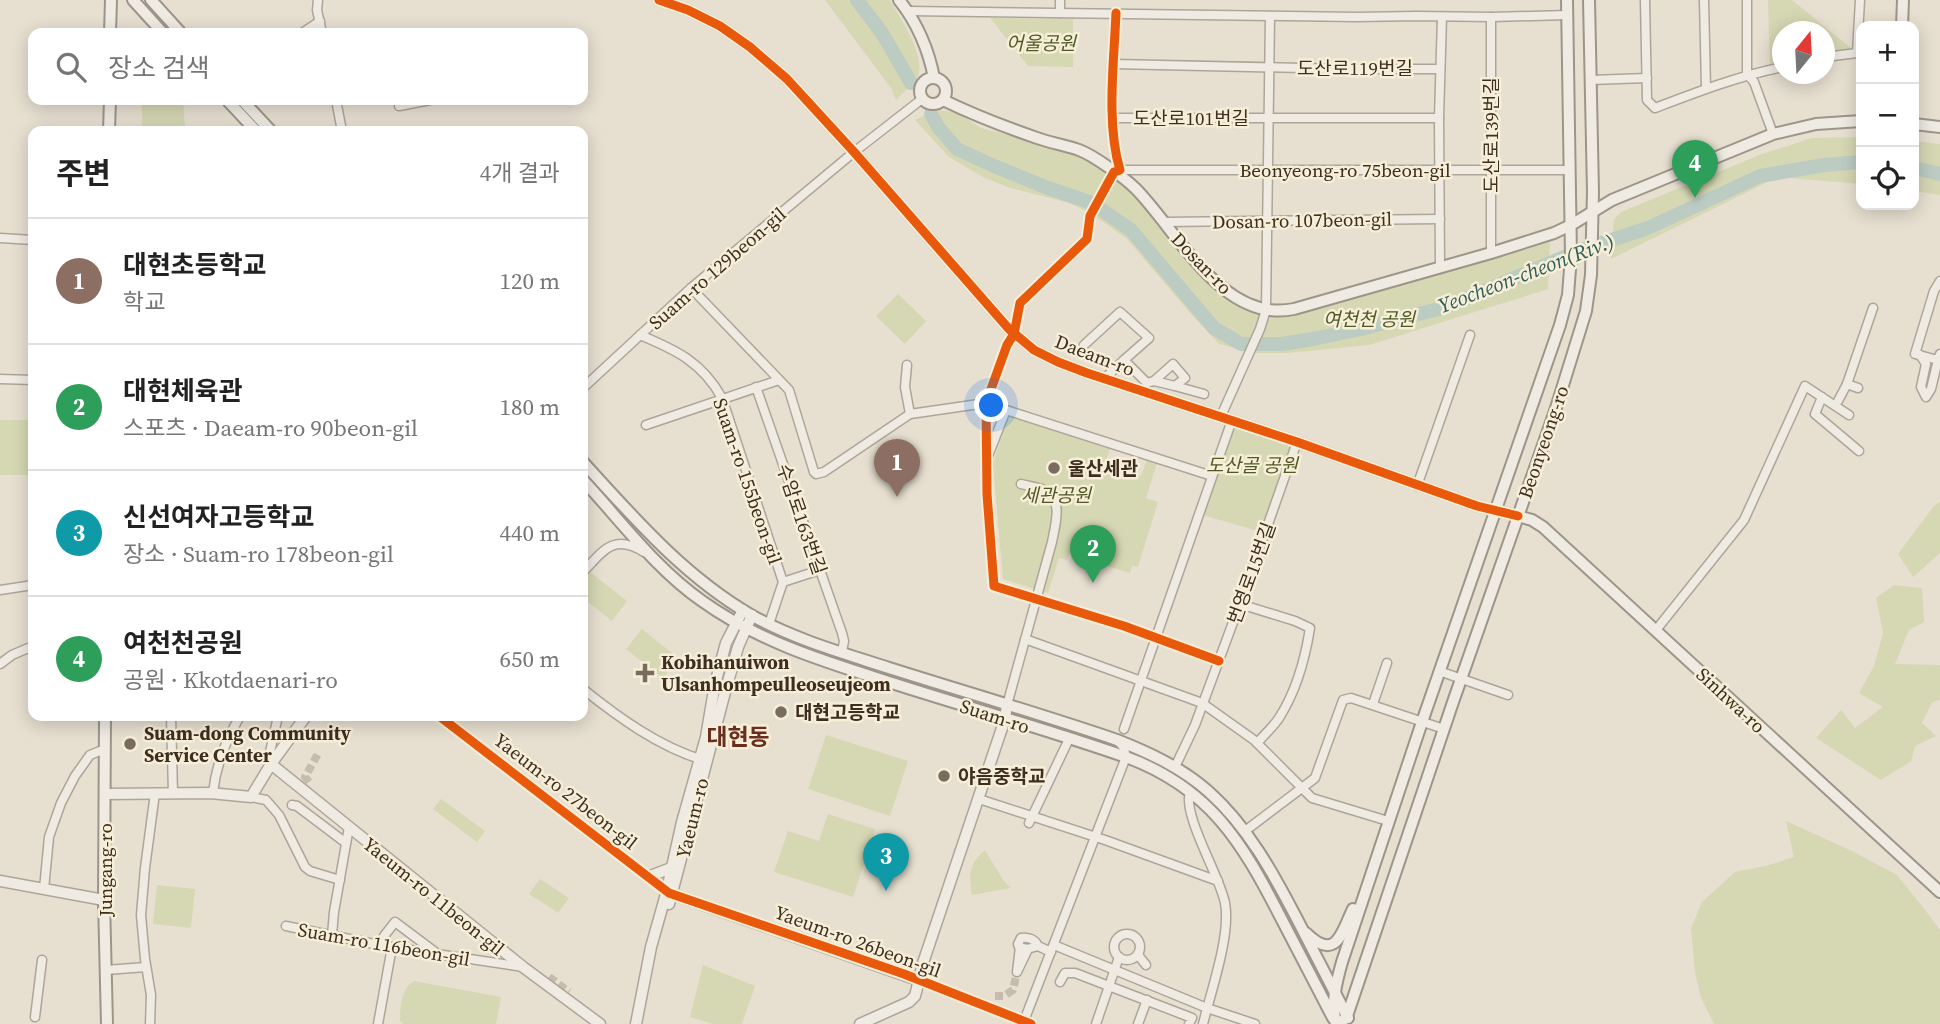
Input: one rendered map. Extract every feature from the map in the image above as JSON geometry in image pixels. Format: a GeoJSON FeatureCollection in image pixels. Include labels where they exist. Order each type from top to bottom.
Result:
{"type":"FeatureCollection","features":[{"type":"Feature","properties":{"kind":"main road"},"geometry":{"type":"LineString","coordinates":[[110,28],[111,0]]}},
{"type":"Feature","properties":{"kind":"main road"},"geometry":{"type":"LineString","coordinates":[[133,0],[158,28]]}},
{"type":"Feature","properties":{"kind":"main road"},"geometry":{"type":"LineString","coordinates":[[151,0],[176,28]]}},
{"type":"Feature","properties":{"kind":"main road"},"geometry":{"type":"LineString","coordinates":[[899,0],[907,6],[927,50],[934,78]]}},
{"type":"Feature","properties":{"kind":"main road","name":"Beonyeong-ro"},"geometry":{"type":"LineString","coordinates":[[1343,1023],[1334,1006],[1335,992],[1353,930],[1568,295],[1571,229],[1567,0]]}},
{"type":"Feature","properties":{"kind":"main road","name":"Beonyeong-ro"},"geometry":{"type":"LineString","coordinates":[[1343,1023],[1587,310],[1593,224],[1589,0]]}},
{"type":"Feature","properties":{"kind":"main road"},"geometry":{"type":"LineString","coordinates":[[1902,21],[1903,0]]}},
{"type":"Feature","properties":{"kind":"main road"},"geometry":{"type":"LineString","coordinates":[[160,28],[158,19],[168,19]]}},
{"type":"Feature","properties":{"kind":"main road"},"geometry":{"type":"LineString","coordinates":[[934,78],[943,83],[946,89],[943,100],[933,104],[918,102],[920,88],[926,80],[934,78]]}},
{"type":"Feature","properties":{"kind":"main road","name":"Dosan-ro"},"geometry":{"type":"LineString","coordinates":[[943,100],[1043,141],[1080,150],[1117,171],[1134,187],[1215,282],[1241,301],[1266,310],[1294,309],[1571,229],[1612,200],[1773,134],[1816,124],[1856,121]]}},
{"type":"Feature","properties":{"kind":"main road"},"geometry":{"type":"LineString","coordinates":[[109,126],[110,105]]}},
{"type":"Feature","properties":{"kind":"main road"},"geometry":{"type":"LineString","coordinates":[[232,105],[251,126]]}},
{"type":"Feature","properties":{"kind":"main road"},"geometry":{"type":"LineString","coordinates":[[247,105],[266,126]]}},
{"type":"Feature","properties":{"kind":"main road"},"geometry":{"type":"LineString","coordinates":[[1919,125],[1940,127]]}},
{"type":"Feature","properties":{"kind":"main road"},"geometry":{"type":"LineString","coordinates":[[1570,170],[1592,170]]}},
{"type":"Feature","properties":{"kind":"main road","name":"Suam-ro"},"geometry":{"type":"LineString","coordinates":[[588,467],[660,545],[694,575],[748,613],[769,624],[842,652],[1116,740],[1175,767],[1209,792],[1245,831],[1276,879],[1335,992]]}},
{"type":"Feature","properties":{"kind":"main road","name":"Suam-ro"},"geometry":{"type":"LineString","coordinates":[[588,486],[680,585],[740,625],[784,646],[848,669],[1126,757],[1165,774],[1217,816],[1242,847],[1343,1023]]}},
{"type":"Feature","properties":{"kind":"main road","name":"Sinhwa-ro"},"geometry":{"type":"LineString","coordinates":[[1518,516],[1543,527],[1940,892]]}},
{"type":"Feature","properties":{"kind":"main road"},"geometry":{"type":"LineString","coordinates":[[1474,571],[1480,566],[1489,566],[1495,571],[1496,578]]}},
{"type":"Feature","properties":{"kind":"main road"},"geometry":{"type":"LineString","coordinates":[[1457,621],[1458,629],[1464,635],[1472,634],[1478,629]]}},
{"type":"Feature","properties":{"kind":"main road","name":"Jungang-ro"},"geometry":{"type":"LineString","coordinates":[[105,721],[104,900],[107,1024]]}},
{"type":"Feature","properties":{"kind":"main road"},"geometry":{"type":"LineString","coordinates":[[1301,927],[1319,942],[1332,944],[1339,940],[1372,872]]}},
{"type":"Feature","properties":{"kind":"main road"},"geometry":{"type":"LineString","coordinates":[[1353,930],[1354,940],[1359,946],[1366,945],[1373,937]]}},
{"type":"Feature","properties":{"kind":"street"},"geometry":{"type":"LineString","coordinates":[[318,0],[321,28]]}},
{"type":"Feature","properties":{"kind":"street","name":"Daeam-ro"},"geometry":{"type":"LineString","coordinates":[[659,0],[688,10],[720,26],[750,47],[787,79],[1014,334],[1034,350],[1104,379],[1221,416],[1417,486],[1518,516]]}},
{"type":"Feature","properties":{"kind":"street"},"geometry":{"type":"LineString","coordinates":[[1060,0],[1060,13]]}},
{"type":"Feature","properties":{"kind":"street"},"geometry":{"type":"LineString","coordinates":[[1645,0],[1647,100],[1655,108],[1747,74],[1772,68]]}},
{"type":"Feature","properties":{"kind":"street"},"geometry":{"type":"LineString","coordinates":[[1704,0],[1706,88]]}},
{"type":"Feature","properties":{"kind":"street"},"geometry":{"type":"LineString","coordinates":[[1747,0],[1747,74],[1754,82],[1773,134]]}},
{"type":"Feature","properties":{"kind":"street"},"geometry":{"type":"LineString","coordinates":[[1835,56],[1857,53],[1860,0]]}},
{"type":"Feature","properties":{"kind":"street"},"geometry":{"type":"LineString","coordinates":[[907,6],[1060,13],[1270,16],[1491,18],[1567,15]]}},
{"type":"Feature","properties":{"kind":"street"},"geometry":{"type":"LineString","coordinates":[[1116,13],[1113,118],[1117,171],[1090,216],[1087,239],[1020,303],[1014,334],[1007,345],[986,403],[987,494],[994,586],[1124,626],[1219,661]]}},
{"type":"Feature","properties":{"kind":"street"},"geometry":{"type":"LineString","coordinates":[[1221,416],[1266,310],[1270,16]]}},
{"type":"Feature","properties":{"kind":"street"},"geometry":{"type":"LineString","coordinates":[[1440,267],[1442,17]]}},
{"type":"Feature","properties":{"kind":"street","name":"도산로139번길"},"geometry":{"type":"LineString","coordinates":[[1491,18],[1491,253]]}},
{"type":"Feature","properties":{"kind":"street"},"geometry":{"type":"LineString","coordinates":[[310,28],[320,21]]}},
{"type":"Feature","properties":{"kind":"street"},"geometry":{"type":"LineString","coordinates":[[1114,64],[1269,68]]}},
{"type":"Feature","properties":{"kind":"street","name":"도산로119번길"},"geometry":{"type":"LineString","coordinates":[[1269,68],[1440,69]]}},
{"type":"Feature","properties":{"kind":"street"},"geometry":{"type":"LineString","coordinates":[[1591,80],[1647,78]]}},
{"type":"Feature","properties":{"kind":"street","name":"Suam-ro 129beon-gil"},"geometry":{"type":"LineString","coordinates":[[588,383],[691,288],[918,102]]}},
{"type":"Feature","properties":{"kind":"street"},"geometry":{"type":"LineString","coordinates":[[337,105],[341,126]]}},
{"type":"Feature","properties":{"kind":"street"},"geometry":{"type":"LineString","coordinates":[[398,106],[403,105]]}},
{"type":"Feature","properties":{"kind":"street","name":"도산로101번길"},"geometry":{"type":"LineString","coordinates":[[1113,118],[1269,118]]}},
{"type":"Feature","properties":{"kind":"street"},"geometry":{"type":"LineString","coordinates":[[1269,118],[1440,118]]}},
{"type":"Feature","properties":{"kind":"street","name":"Beonyeong-ro 75beon-gil"},"geometry":{"type":"LineString","coordinates":[[1117,171],[1570,170]]}},
{"type":"Feature","properties":{"kind":"street","name":"Dosan-ro 107beon-gil"},"geometry":{"type":"LineString","coordinates":[[1164,222],[1440,219]]}},
{"type":"Feature","properties":{"kind":"street"},"geometry":{"type":"LineString","coordinates":[[0,238],[28,240]]}},
{"type":"Feature","properties":{"kind":"street"},"geometry":{"type":"LineString","coordinates":[[1920,355],[1926,364],[1921,387],[1926,397],[1931,389],[1939,357],[1915,354],[1939,285]]}},
{"type":"Feature","properties":{"kind":"street"},"geometry":{"type":"LineString","coordinates":[[691,288],[789,390],[816,474],[824,472],[910,414],[986,403],[1212,476]]}},
{"type":"Feature","properties":{"kind":"street"},"geometry":{"type":"LineString","coordinates":[[1838,401],[1847,384],[1873,308]]}},
{"type":"Feature","properties":{"kind":"street"},"geometry":{"type":"LineString","coordinates":[[1084,345],[1120,312],[1149,338],[1104,379]]}},
{"type":"Feature","properties":{"kind":"street","name":"Suam-ro 155beon-gil"},"geometry":{"type":"LineString","coordinates":[[640,335],[674,349],[687,358],[712,382],[722,398],[783,582],[769,624]]}},
{"type":"Feature","properties":{"kind":"street"},"geometry":{"type":"LineString","coordinates":[[1417,486],[1470,335]]}},
{"type":"Feature","properties":{"kind":"street"},"geometry":{"type":"LineString","coordinates":[[1124,360],[1147,383],[1154,381],[1173,364],[1185,378],[1175,386]]}},
{"type":"Feature","properties":{"kind":"street"},"geometry":{"type":"LineString","coordinates":[[907,365],[905,387],[910,414]]}},
{"type":"Feature","properties":{"kind":"street"},"geometry":{"type":"LineString","coordinates":[[0,379],[28,380]]}},
{"type":"Feature","properties":{"kind":"street"},"geometry":{"type":"LineString","coordinates":[[646,425],[779,380]]}},
{"type":"Feature","properties":{"kind":"street"},"geometry":{"type":"LineString","coordinates":[[1154,381],[1204,394]]}},
{"type":"Feature","properties":{"kind":"street"},"geometry":{"type":"LineString","coordinates":[[1847,384],[1858,388]]}},
{"type":"Feature","properties":{"kind":"street"},"geometry":{"type":"LineString","coordinates":[[1656,630],[1744,520],[1805,386],[1849,415]]}},
{"type":"Feature","properties":{"kind":"street","name":"수암로163번길"},"geometry":{"type":"LineString","coordinates":[[756,387],[842,633],[842,652]]}},
{"type":"Feature","properties":{"kind":"street"},"geometry":{"type":"LineString","coordinates":[[1822,397],[1815,414],[1859,451]]}},
{"type":"Feature","properties":{"kind":"street"},"geometry":{"type":"LineString","coordinates":[[987,459],[1006,410]]}},
{"type":"Feature","properties":{"kind":"street"},"geometry":{"type":"LineString","coordinates":[[1124,729],[1232,420]]}},
{"type":"Feature","properties":{"kind":"street","name":"번영로15번길"},"geometry":{"type":"LineString","coordinates":[[1175,767],[1195,725],[1297,442]]}},
{"type":"Feature","properties":{"kind":"street","name":"Suam-ro"},"geometry":{"type":"LineString","coordinates":[[1007,705],[1057,517],[1055,500],[1047,491],[1021,484]]}},
{"type":"Feature","properties":{"kind":"street"},"geometry":{"type":"LineString","coordinates":[[588,567],[606,548],[614,544],[635,547],[655,561]]}},
{"type":"Feature","properties":{"kind":"street"},"geometry":{"type":"LineString","coordinates":[[783,582],[820,570]]}},
{"type":"Feature","properties":{"kind":"street"},"geometry":{"type":"LineString","coordinates":[[0,590],[28,586]]}},
{"type":"Feature","properties":{"kind":"street"},"geometry":{"type":"LineString","coordinates":[[1240,604],[1310,628],[1292,696],[1278,720],[1257,743]]}},
{"type":"Feature","properties":{"kind":"street"},"geometry":{"type":"LineString","coordinates":[[636,1024],[651,947],[669,893],[671,868],[703,760],[715,684],[726,643],[748,613]]}},
{"type":"Feature","properties":{"kind":"street"},"geometry":{"type":"LineString","coordinates":[[1025,639],[1202,703],[1257,743],[1312,798],[1388,821]]}},
{"type":"Feature","properties":{"kind":"street"},"geometry":{"type":"LineString","coordinates":[[0,664],[28,648]]}},
{"type":"Feature","properties":{"kind":"street"},"geometry":{"type":"LineString","coordinates":[[1373,704],[1387,663]]}},
{"type":"Feature","properties":{"kind":"street"},"geometry":{"type":"LineString","coordinates":[[1439,671],[1508,695]]}},
{"type":"Feature","properties":{"kind":"street"},"geometry":{"type":"LineString","coordinates":[[588,693],[615,715],[669,746],[703,760]]}},
{"type":"Feature","properties":{"kind":"street"},"geometry":{"type":"LineString","coordinates":[[1245,831],[1315,778],[1343,700],[1351,698],[1373,704],[1444,729]]}},
{"type":"Feature","properties":{"kind":"street"},"geometry":{"type":"LineString","coordinates":[[860,1024],[909,1002],[915,996],[1005,719],[1007,705]]}},
{"type":"Feature","properties":{"kind":"street"},"geometry":{"type":"LineString","coordinates":[[171,721],[173,793]]}},
{"type":"Feature","properties":{"kind":"street"},"geometry":{"type":"LineString","coordinates":[[213,793],[215,772],[237,721]]}},
{"type":"Feature","properties":{"kind":"street"},"geometry":{"type":"LineString","coordinates":[[271,764],[270,752],[277,721]]}},
{"type":"Feature","properties":{"kind":"street"},"geometry":{"type":"LineString","coordinates":[[251,797],[302,721]]}},
{"type":"Feature","properties":{"kind":"street","name":"Yaeum-ro 27beon-gil"},"geometry":{"type":"LineString","coordinates":[[445,721],[669,893]]}},
{"type":"Feature","properties":{"kind":"street"},"geometry":{"type":"LineString","coordinates":[[1031,819],[1069,740]]}},
{"type":"Feature","properties":{"kind":"street"},"geometry":{"type":"LineString","coordinates":[[1027,1023],[1126,757],[1124,748],[1116,740]]}},
{"type":"Feature","properties":{"kind":"street"},"geometry":{"type":"LineString","coordinates":[[44,889],[49,837],[61,803],[90,755],[105,749]]}},
{"type":"Feature","properties":{"kind":"street","name":"Yaeum-ro"},"geometry":{"type":"LineString","coordinates":[[642,1024],[669,893],[703,760]]}},
{"type":"Feature","properties":{"kind":"street","name":"Yaeum-ro 11beon-gil"},"geometry":{"type":"LineString","coordinates":[[271,764],[523,967],[600,1024]]}},
{"type":"Feature","properties":{"kind":"street"},"geometry":{"type":"LineString","coordinates":[[1190,792],[1188,804],[1225,904],[1227,918],[1203,1024]]}},
{"type":"Feature","properties":{"kind":"street"},"geometry":{"type":"LineString","coordinates":[[150,1024],[151,995],[141,915],[155,793]]}},
{"type":"Feature","properties":{"kind":"street"},"geometry":{"type":"LineString","coordinates":[[105,794],[213,793],[266,800],[279,815],[305,867],[340,880]]}},
{"type":"Feature","properties":{"kind":"street"},"geometry":{"type":"LineString","coordinates":[[979,799],[1031,819],[1095,836],[1217,881]]}},
{"type":"Feature","properties":{"kind":"street"},"geometry":{"type":"LineString","coordinates":[[292,806],[300,808],[346,843]]}},
{"type":"Feature","properties":{"kind":"street"},"geometry":{"type":"LineString","coordinates":[[332,935],[349,827]]}},
{"type":"Feature","properties":{"kind":"street"},"geometry":{"type":"LineString","coordinates":[[648,877],[671,868]]}},
{"type":"Feature","properties":{"kind":"street"},"geometry":{"type":"LineString","coordinates":[[0,881],[104,900]]}},
{"type":"Feature","properties":{"kind":"street","name":"Yaeum-ro 26beon-gil"},"geometry":{"type":"LineString","coordinates":[[669,893],[918,980],[1027,1023]]}},
{"type":"Feature","properties":{"kind":"street"},"geometry":{"type":"LineString","coordinates":[[378,1024],[388,946],[384,936],[395,922],[423,948]]}},
{"type":"Feature","properties":{"kind":"street","name":"Suam-ro 116beon-gil"},"geometry":{"type":"LineString","coordinates":[[286,926],[388,946],[423,948],[438,954],[492,959],[523,967]]}},
{"type":"Feature","properties":{"kind":"street"},"geometry":{"type":"LineString","coordinates":[[1096,1024],[1119,957],[1114,946],[1118,938],[1134,936],[1139,943],[1138,955],[1127,960],[1119,957]]}},
{"type":"Feature","properties":{"kind":"street"},"geometry":{"type":"LineString","coordinates":[[1024,948],[1018,946],[1018,942],[1024,938],[1032,939],[1038,946],[1053,948],[1255,1024]]}},
{"type":"Feature","properties":{"kind":"street"},"geometry":{"type":"LineString","coordinates":[[1138,955],[1146,965]]}},
{"type":"Feature","properties":{"kind":"street"},"geometry":{"type":"LineString","coordinates":[[35,1017],[42,960]]}},
{"type":"Feature","properties":{"kind":"street"},"geometry":{"type":"LineString","coordinates":[[106,970],[146,967]]}},
{"type":"Feature","properties":{"kind":"street"},"geometry":{"type":"LineString","coordinates":[[1060,982],[1065,973],[1069,972],[1192,1018],[1189,1024]]}},
{"type":"Feature","properties":{"kind":"street"},"geometry":{"type":"LineString","coordinates":[[1138,1024],[1147,1000]]}},
{"type":"Feature","properties":{"kind":"green space"},"geometry":{"type":"Polygon","coordinates":[[[825,0],[890,0],[911,37],[920,68],[911,86],[896,100],[891,88],[825,0]]]}},
{"type":"Feature","properties":{"kind":"green space"},"geometry":{"type":"Polygon","coordinates":[[[1768,0],[1792,0],[1818,21],[1772,21],[1770,69],[1768,0]]]}},
{"type":"Feature","properties":{"kind":"green space","name":"어울공원"},"geometry":{"type":"Polygon","coordinates":[[[990,18],[1073,19],[1073,67],[1028,66],[990,18]]]}},
{"type":"Feature","properties":{"kind":"green space"},"geometry":{"type":"Polygon","coordinates":[[[1835,35],[1856,52],[1835,57],[1835,35]]]}},
{"type":"Feature","properties":{"kind":"green space"},"geometry":{"type":"Polygon","coordinates":[[[142,105],[183,105],[185,126],[142,126],[142,105]]]}},
{"type":"Feature","properties":{"kind":"green space","name":"여천천 공원"},"geometry":{"type":"Polygon","coordinates":[[[936,110],[956,112],[981,128],[1060,149],[1098,164],[1126,189],[1192,259],[1259,312],[1550,242],[1548,289],[1369,345],[1287,353],[1256,353],[1219,344],[1127,239],[1095,216],[1070,203],[1010,188],[983,177],[949,157],[915,120],[936,110]]]}},
{"type":"Feature","properties":{"kind":"green space"},"geometry":{"type":"Polygon","coordinates":[[[1856,137],[1856,184],[1778,177],[1611,259],[1614,219],[1621,212],[1762,154],[1812,138],[1856,137]]]}},
{"type":"Feature","properties":{"kind":"green space"},"geometry":{"type":"Polygon","coordinates":[[[1919,142],[1940,144],[1940,195],[1919,192],[1919,142]]]}},
{"type":"Feature","properties":{"kind":"green space"},"geometry":{"type":"Polygon","coordinates":[[[898,294],[926,321],[905,344],[876,316],[898,294]]]}},
{"type":"Feature","properties":{"kind":"green space","name":"세관공원"},"geometry":{"type":"Polygon","coordinates":[[[1009,413],[1111,445],[1107,458],[1110,459],[1109,466],[1141,476],[1148,457],[1158,460],[1146,498],[1158,502],[1138,567],[1132,566],[1130,573],[1069,554],[1067,560],[1059,558],[1048,593],[1003,579],[993,464],[1009,413]]]}},
{"type":"Feature","properties":{"kind":"green space"},"geometry":{"type":"Polygon","coordinates":[[[0,420],[28,420],[28,475],[0,475],[0,420]]]}},
{"type":"Feature","properties":{"kind":"green space","name":"도산골 공원"},"geometry":{"type":"Polygon","coordinates":[[[1232,420],[1297,442],[1265,533],[1199,514],[1232,420]]]}},
{"type":"Feature","properties":{"kind":"green space"},"geometry":{"type":"Polygon","coordinates":[[[1940,502],[1940,553],[1913,577],[1898,554],[1934,506],[1940,502]]]}},
{"type":"Feature","properties":{"kind":"green space"},"geometry":{"type":"Polygon","coordinates":[[[590,572],[627,601],[612,621],[588,602],[590,572]]]}},
{"type":"Feature","properties":{"kind":"green space"},"geometry":{"type":"Polygon","coordinates":[[[1894,585],[1922,588],[1924,622],[1909,630],[1895,664],[1940,665],[1940,700],[1932,702],[1922,723],[1936,736],[1915,746],[1911,761],[1881,780],[1816,738],[1841,710],[1855,728],[1883,707],[1859,693],[1874,666],[1883,633],[1876,598],[1894,585]]]}},
{"type":"Feature","properties":{"kind":"green space"},"geometry":{"type":"Polygon","coordinates":[[[642,629],[678,658],[663,678],[626,649],[642,629]]]}},
{"type":"Feature","properties":{"kind":"green space"},"geometry":{"type":"Polygon","coordinates":[[[826,735],[908,761],[890,816],[808,789],[826,735]]]}},
{"type":"Feature","properties":{"kind":"green space"},"geometry":{"type":"Polygon","coordinates":[[[441,799],[485,831],[477,842],[433,809],[441,799]]]}},
{"type":"Feature","properties":{"kind":"green space"},"geometry":{"type":"Polygon","coordinates":[[[828,814],[875,829],[853,897],[774,872],[788,831],[819,841],[828,814]]]}},
{"type":"Feature","properties":{"kind":"green space"},"geometry":{"type":"Polygon","coordinates":[[[1786,821],[1897,875],[1929,915],[1940,930],[1940,1024],[1714,1024],[1701,998],[1695,972],[1691,928],[1702,902],[1735,872],[1794,857],[1786,821]]]}},
{"type":"Feature","properties":{"kind":"green space"},"geometry":{"type":"Polygon","coordinates":[[[985,850],[1011,888],[972,895],[971,870],[975,860],[985,850]]]}},
{"type":"Feature","properties":{"kind":"green space"},"geometry":{"type":"Polygon","coordinates":[[[540,879],[569,898],[558,913],[529,894],[540,879]]]}},
{"type":"Feature","properties":{"kind":"green space"},"geometry":{"type":"Polygon","coordinates":[[[157,885],[195,889],[191,928],[153,924],[157,885]]]}},
{"type":"Feature","properties":{"kind":"green space"},"geometry":{"type":"Polygon","coordinates":[[[703,965],[755,986],[742,1024],[713,1024],[690,1017],[703,965]]]}},
{"type":"Feature","properties":{"kind":"green space"},"geometry":{"type":"Polygon","coordinates":[[[414,981],[501,997],[496,1024],[403,1024],[400,1021],[402,999],[406,989],[414,981]]]}},
{"type":"Feature","properties":{"kind":"waterway","name":"Yeocheon-cheon(Riv.)"},"geometry":{"type":"LineString","coordinates":[[857,0],[882,33],[911,83]]}},
{"type":"Feature","properties":{"kind":"waterway","name":"Yeocheon-cheon(Riv.)"},"geometry":{"type":"LineString","coordinates":[[931,114],[938,127],[957,149],[1048,188],[1092,203],[1131,230],[1214,328],[1241,344],[1282,344],[1313,339],[1446,307],[1581,250],[1648,228],[1760,176],[1856,162]]}},
{"type":"Feature","properties":{"kind":"waterway","name":"Yeocheon-cheon(Riv.)"},"geometry":{"type":"LineString","coordinates":[[1919,169],[1940,174]]}},
{"type":"Feature","properties":{"kind":"tunnel"},"geometry":{"type":"LineString","coordinates":[[309,782],[305,777],[319,752]]}},
{"type":"Feature","properties":{"kind":"tunnel"},"geometry":{"type":"LineString","coordinates":[[995,996],[1004,996],[1013,990],[1017,972]]}},
{"type":"Feature","properties":{"kind":"tunnel"},"geometry":{"type":"LineString","coordinates":[[549,977],[569,992]]}},
{"type":"Feature","properties":{"kind":"cycle path"},"geometry":{"type":"LineString","coordinates":[[659,0],[688,10],[720,26],[750,47],[787,79],[1009,329],[1034,350],[1087,373],[1297,442],[1477,506],[1518,516]]}},
{"type":"Feature","properties":{"kind":"cycle path"},"geometry":{"type":"LineString","coordinates":[[1116,13],[1112,113],[1120,170],[1114,172],[1090,216],[1087,239],[1020,303],[1014,334],[1007,345],[986,403],[987,494],[994,586],[1124,626],[1219,661]]}},
{"type":"Feature","properties":{"kind":"cycle path"},"geometry":{"type":"LineString","coordinates":[[445,721],[669,893],[904,974],[1031,1024]]}},
{"type":"Feature","properties":{"kind":"place","name":"여천천공원"},"geometry":{"type":"Point","coordinates":[1695,198]}},
{"type":"Feature","properties":{"kind":"place","name":"울산세관"},"geometry":{"type":"Point","coordinates":[1054,468]}},
{"type":"Feature","properties":{"kind":"place","name":"대현초등학교"},"geometry":{"type":"Point","coordinates":[897,497]}},
{"type":"Feature","properties":{"kind":"place","name":"대현체육관"},"geometry":{"type":"Point","coordinates":[1093,583]}},
{"type":"Feature","properties":{"kind":"place","name":"Kobihanuiwon Ulsanhompeulleoseujeom"},"geometry":{"type":"Point","coordinates":[645,673]}},
{"type":"Feature","properties":{"kind":"place","name":"대현고등학교"},"geometry":{"type":"Point","coordinates":[781,712]}},
{"type":"Feature","properties":{"kind":"place","name":"Suam-dong Community Service Center"},"geometry":{"type":"Point","coordinates":[130,744]}},
{"type":"Feature","properties":{"kind":"place","name":"야음중학교"},"geometry":{"type":"Point","coordinates":[944,776]}},
{"type":"Feature","properties":{"kind":"place","name":"신선여자고등학교"},"geometry":{"type":"Point","coordinates":[886,891]}},
{"type":"Feature","properties":{"kind":"district","name":"대현동"},"geometry":{"type":"Point","coordinates":[738,737]}}]}
